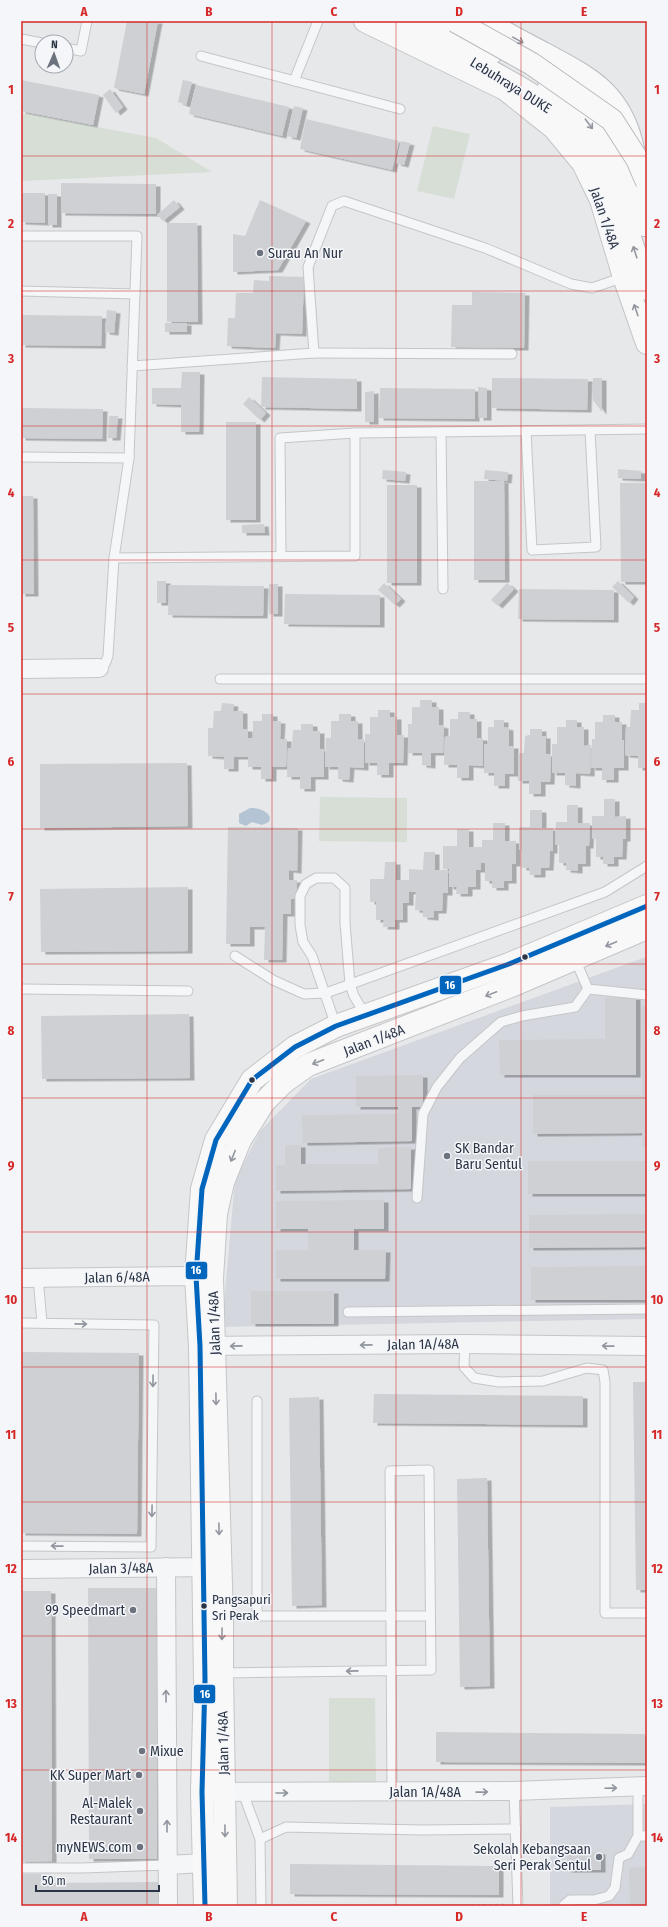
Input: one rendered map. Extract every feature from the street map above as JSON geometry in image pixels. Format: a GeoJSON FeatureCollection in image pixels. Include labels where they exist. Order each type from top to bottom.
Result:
{"type":"FeatureCollection","features":[{"type":"Feature","properties":{"kind":"main road","name":"Jalan 1/48A"},"geometry":{"type":"LineString","coordinates":[[365,21],[505,88],[554,128],[583,163],[601,200],[624,277],[647,342]]}},
{"type":"Feature","properties":{"kind":"main road","name":"Lebuhraya DUKE"},"geometry":{"type":"LineString","coordinates":[[392,21],[475,62],[520,88],[545,103],[573,128],[591,153],[621,211],[647,289]]}},
{"type":"Feature","properties":{"kind":"main road","name":"Jalan 1/48A"},"geometry":{"type":"LineString","coordinates":[[428,21],[483,48],[558,93],[583,116],[602,142],[645,230]]}},
{"type":"Feature","properties":{"kind":"main road","name":"Lebuhraya DUKE"},"geometry":{"type":"LineString","coordinates":[[455,21],[532,64],[612,120],[637,159],[647,182]]}},
{"type":"Feature","properties":{"kind":"main road"},"geometry":{"type":"LineString","coordinates":[[484,21],[589,78],[605,93],[620,114],[633,150],[645,230]]}},
{"type":"Feature","properties":{"kind":"main road","name":"Jalan 1/48A"},"geometry":{"type":"LineString","coordinates":[[205,1906],[202,1792],[205,1680],[212,1567],[202,1189],[216,1140],[252,1080],[295,1047],[336,1026],[366,1017],[509,964],[647,906]]}},
{"type":"Feature","properties":{"kind":"main road","name":"Jalan 1/48A"},"geometry":{"type":"LineString","coordinates":[[204,1277],[223,1182],[240,1140],[264,1102],[284,1082],[308,1065],[575,959],[647,928]]}},
{"type":"Feature","properties":{"kind":"main road","name":"Jalan 1/48A"},"geometry":{"type":"LineString","coordinates":[[212,1567],[222,1619],[222,1673],[233,1792],[226,1906]]}},
{"type":"Feature","properties":{"kind":"street"},"geometry":{"type":"LineString","coordinates":[[21,669],[99,668]]}},
{"type":"Feature","properties":{"kind":"street","name":"Jalan 6/48A"},"geometry":{"type":"LineString","coordinates":[[30,1278],[204,1277]]}},
{"type":"Feature","properties":{"kind":"street","name":"Jalan 1A/48A"},"geometry":{"type":"LineString","coordinates":[[207,1346],[465,1344],[647,1346]]}},
{"type":"Feature","properties":{"kind":"street"},"geometry":{"type":"LineString","coordinates":[[166,1567],[168,1906]]}},
{"type":"Feature","properties":{"kind":"street","name":"Jalan 3/48A"},"geometry":{"type":"LineString","coordinates":[[21,1569],[212,1567]]}},
{"type":"Feature","properties":{"kind":"street","name":"Jalan 1A/48A"},"geometry":{"type":"LineString","coordinates":[[202,1792],[514,1792],[642,1786]]}},
{"type":"Feature","properties":{"kind":"street"},"geometry":{"type":"LineString","coordinates":[[167,1865],[205,1863]]}},
{"type":"Feature","properties":{"kind":"lane"},"geometry":{"type":"LineString","coordinates":[[74,50],[81,51],[87,21]]}},
{"type":"Feature","properties":{"kind":"lane"},"geometry":{"type":"LineString","coordinates":[[294,81],[318,21]]}},
{"type":"Feature","properties":{"kind":"lane"},"geometry":{"type":"LineString","coordinates":[[21,39],[34,41]]}},
{"type":"Feature","properties":{"kind":"lane"},"geometry":{"type":"LineString","coordinates":[[201,56],[400,109]]}},
{"type":"Feature","properties":{"kind":"lane"},"geometry":{"type":"LineString","coordinates":[[314,353],[308,267],[332,206],[344,201],[485,248],[571,284],[592,288],[624,277]]}},
{"type":"Feature","properties":{"kind":"lane"},"geometry":{"type":"LineString","coordinates":[[21,236],[137,236],[129,458],[114,558],[108,656],[105,664],[99,668]]}},
{"type":"Feature","properties":{"kind":"lane"},"geometry":{"type":"LineString","coordinates":[[21,291],[135,294]]}},
{"type":"Feature","properties":{"kind":"lane"},"geometry":{"type":"LineString","coordinates":[[132,366],[314,353],[512,354]]}},
{"type":"Feature","properties":{"kind":"lane"},"geometry":{"type":"LineString","coordinates":[[281,556],[280,438],[355,433],[647,429]]}},
{"type":"Feature","properties":{"kind":"lane"},"geometry":{"type":"LineString","coordinates":[[526,431],[532,550],[596,547],[590,430]]}},
{"type":"Feature","properties":{"kind":"lane"},"geometry":{"type":"LineString","coordinates":[[441,432],[443,589]]}},
{"type":"Feature","properties":{"kind":"lane"},"geometry":{"type":"LineString","coordinates":[[114,558],[355,556],[355,433]]}},
{"type":"Feature","properties":{"kind":"lane"},"geometry":{"type":"LineString","coordinates":[[21,456],[129,458]]}},
{"type":"Feature","properties":{"kind":"lane"},"geometry":{"type":"LineString","coordinates":[[220,679],[647,679]]}},
{"type":"Feature","properties":{"kind":"lane"},"geometry":{"type":"LineString","coordinates":[[235,956],[273,980],[304,994],[326,992],[605,892],[647,866]]}},
{"type":"Feature","properties":{"kind":"lane"},"geometry":{"type":"LineString","coordinates":[[336,1026],[326,992],[312,956],[304,942],[300,925],[300,896],[306,884],[316,878],[334,878],[344,888],[350,984],[354,996],[366,1017]]}},
{"type":"Feature","properties":{"kind":"lane"},"geometry":{"type":"LineString","coordinates":[[575,959],[588,989]]}},
{"type":"Feature","properties":{"kind":"lane"},"geometry":{"type":"LineString","coordinates":[[22,989],[188,991]]}},
{"type":"Feature","properties":{"kind":"lane"},"geometry":{"type":"LineString","coordinates":[[588,989],[647,995]]}},
{"type":"Feature","properties":{"kind":"lane"},"geometry":{"type":"LineString","coordinates":[[417,1198],[423,1114],[437,1087],[460,1058],[501,1022],[522,1016],[575,1007],[588,989]]}},
{"type":"Feature","properties":{"kind":"lane"},"geometry":{"type":"LineString","coordinates":[[30,1278],[42,1323]]}},
{"type":"Feature","properties":{"kind":"lane"},"geometry":{"type":"LineString","coordinates":[[348,1312],[647,1309]]}},
{"type":"Feature","properties":{"kind":"lane"},"geometry":{"type":"LineString","coordinates":[[21,1323],[154,1324],[151,1547],[21,1546]]}},
{"type":"Feature","properties":{"kind":"lane"},"geometry":{"type":"LineString","coordinates":[[465,1344],[464,1367],[474,1378],[500,1382],[543,1381],[587,1368],[603,1370],[605,1382],[605,1613],[647,1613]]}},
{"type":"Feature","properties":{"kind":"lane"},"geometry":{"type":"LineString","coordinates":[[257,1401],[257,1616],[430,1616]]}},
{"type":"Feature","properties":{"kind":"lane"},"geometry":{"type":"LineString","coordinates":[[222,1673],[391,1670],[431,1670],[429,1470],[390,1471],[390,1616],[391,1670],[392,1793]]}},
{"type":"Feature","properties":{"kind":"lane"},"geometry":{"type":"LineString","coordinates":[[563,1906],[570,1900],[594,1900],[609,1896],[615,1888],[619,1858],[628,1854],[642,1836],[642,1786]]}},
{"type":"Feature","properties":{"kind":"lane"},"geometry":{"type":"LineString","coordinates":[[233,1792],[260,1839],[261,1906]]}},
{"type":"Feature","properties":{"kind":"lane"},"geometry":{"type":"LineString","coordinates":[[514,1792],[518,1906]]}},
{"type":"Feature","properties":{"kind":"lane"},"geometry":{"type":"LineString","coordinates":[[260,1839],[286,1826],[422,1830],[516,1829]]}},
{"type":"Feature","properties":{"kind":"lane"},"geometry":{"type":"LineString","coordinates":[[21,1868],[82,1868],[167,1865]]}},
{"type":"Feature","properties":{"kind":"path"},"geometry":{"type":"LineString","coordinates":[[429,1906],[518,1906]]}},
{"type":"Feature","properties":{"kind":"shaded area"},"geometry":{"type":"Polygon","coordinates":[[[21,113],[156,138],[212,172],[21,181],[21,113]]]}},
{"type":"Feature","properties":{"kind":"shaded area"},"geometry":{"type":"Polygon","coordinates":[[[433,126],[470,134],[454,199],[417,191],[433,126]]]}},
{"type":"Feature","properties":{"kind":"shaded area"},"geometry":{"type":"Polygon","coordinates":[[[320,797],[407,798],[407,842],[319,841],[320,797]]]}},
{"type":"Feature","properties":{"kind":"shaded area","name":"SK Bandar Baru Sentul"},"geometry":{"type":"Polygon","coordinates":[[[646,957],[647,1319],[222,1327],[235,1180],[260,1131],[311,1079],[646,957]]]}},
{"type":"Feature","properties":{"kind":"shaded area"},"geometry":{"type":"Polygon","coordinates":[[[329,1698],[375,1698],[376,1782],[329,1783],[329,1698]]]}},
{"type":"Feature","properties":{"kind":"shaded area","name":"Sekolah Kebangsaan Seri Perak Sentul"},"geometry":{"type":"Polygon","coordinates":[[[647,1804],[647,1906],[550,1906],[550,1807],[647,1804]]]}},
{"type":"Feature","properties":{"kind":"water"},"geometry":{"type":"Polygon","coordinates":[[[250,808],[264,811],[270,817],[269,822],[262,825],[252,822],[246,826],[239,823],[239,814],[250,808]]]}},
{"type":"Feature","properties":{"kind":"building"},"geometry":{"type":"Polygon","coordinates":[[[127,21],[158,21],[144,94],[114,88],[127,21]]]}},
{"type":"Feature","properties":{"kind":"building"},"geometry":{"type":"Polygon","coordinates":[[[21,80],[99,95],[93,125],[21,111],[21,80]]]}},
{"type":"Feature","properties":{"kind":"building"},"geometry":{"type":"Polygon","coordinates":[[[183,80],[192,82],[186,105],[178,102],[183,80]]]}},
{"type":"Feature","properties":{"kind":"building"},"geometry":{"type":"Polygon","coordinates":[[[196,85],[289,107],[282,136],[189,114],[196,85]]]}},
{"type":"Feature","properties":{"kind":"building"},"geometry":{"type":"Polygon","coordinates":[[[110,89],[123,107],[116,113],[103,95],[110,89]]]}},
{"type":"Feature","properties":{"kind":"building"},"geometry":{"type":"Polygon","coordinates":[[[294,106],[303,108],[296,138],[287,136],[294,106]]]}},
{"type":"Feature","properties":{"kind":"building"},"geometry":{"type":"Polygon","coordinates":[[[306,119],[399,141],[392,170],[300,149],[306,119]]]}},
{"type":"Feature","properties":{"kind":"building"},"geometry":{"type":"Polygon","coordinates":[[[401,141],[410,143],[404,165],[396,163],[401,141]]]}},
{"type":"Feature","properties":{"kind":"building"},"geometry":{"type":"Polygon","coordinates":[[[61,183],[156,184],[156,214],[61,213],[61,183]]]}},
{"type":"Feature","properties":{"kind":"building"},"geometry":{"type":"Polygon","coordinates":[[[21,193],[45,193],[45,223],[21,222],[21,193]]]}},
{"type":"Feature","properties":{"kind":"building"},"geometry":{"type":"Polygon","coordinates":[[[48,194],[57,194],[57,225],[48,225],[48,194]]]}},
{"type":"Feature","properties":{"kind":"building"},"geometry":{"type":"Polygon","coordinates":[[[174,200],[180,207],[163,221],[157,215],[174,200]]]}},
{"type":"Feature","properties":{"kind":"building","name":"Surau An Nur"},"geometry":{"type":"Polygon","coordinates":[[[260,200],[306,221],[278,270],[233,272],[233,234],[245,236],[260,200]]]}},
{"type":"Feature","properties":{"kind":"building"},"geometry":{"type":"Polygon","coordinates":[[[167,223],[197,223],[198,322],[167,322],[167,223]]]}},
{"type":"Feature","properties":{"kind":"building"},"geometry":{"type":"Polygon","coordinates":[[[269,276],[304,277],[302,334],[276,333],[275,348],[227,346],[228,318],[235,318],[236,293],[253,293],[254,280],[269,281],[269,276]]]}},
{"type":"Feature","properties":{"kind":"building"},"geometry":{"type":"Polygon","coordinates":[[[472,292],[525,293],[524,348],[451,347],[452,305],[472,305],[472,292]]]}},
{"type":"Feature","properties":{"kind":"building"},"geometry":{"type":"Polygon","coordinates":[[[107,310],[116,311],[114,333],[105,332],[107,310]]]}},
{"type":"Feature","properties":{"kind":"building"},"geometry":{"type":"Polygon","coordinates":[[[21,315],[102,316],[101,346],[21,345],[21,315]]]}},
{"type":"Feature","properties":{"kind":"building"},"geometry":{"type":"Polygon","coordinates":[[[165,323],[187,323],[187,332],[165,332],[165,323]]]}},
{"type":"Feature","properties":{"kind":"building"},"geometry":{"type":"Polygon","coordinates":[[[182,372],[200,372],[199,432],[181,432],[181,405],[152,404],[152,388],[181,388],[182,372]]]}},
{"type":"Feature","properties":{"kind":"building"},"geometry":{"type":"Polygon","coordinates":[[[262,377],[357,379],[357,409],[261,407],[262,377]]]}},
{"type":"Feature","properties":{"kind":"building"},"geometry":{"type":"Polygon","coordinates":[[[492,378],[588,379],[587,410],[492,408],[492,378]]]}},
{"type":"Feature","properties":{"kind":"building"},"geometry":{"type":"Polygon","coordinates":[[[593,378],[602,378],[602,412],[593,400],[593,378]]]}},
{"type":"Feature","properties":{"kind":"building"},"geometry":{"type":"Polygon","coordinates":[[[478,387],[487,388],[487,418],[479,418],[478,387]]]}},
{"type":"Feature","properties":{"kind":"building"},"geometry":{"type":"Polygon","coordinates":[[[380,388],[475,389],[475,419],[379,418],[380,388]]]}},
{"type":"Feature","properties":{"kind":"building"},"geometry":{"type":"Polygon","coordinates":[[[374,391],[374,422],[365,422],[365,392],[374,391]]]}},
{"type":"Feature","properties":{"kind":"building"},"geometry":{"type":"Polygon","coordinates":[[[249,397],[266,413],[260,420],[243,404],[249,397]]]}},
{"type":"Feature","properties":{"kind":"building"},"geometry":{"type":"Polygon","coordinates":[[[21,408],[103,409],[102,439],[21,438],[21,408]]]}},
{"type":"Feature","properties":{"kind":"building"},"geometry":{"type":"Polygon","coordinates":[[[109,416],[118,416],[116,438],[108,438],[109,416]]]}},
{"type":"Feature","properties":{"kind":"building"},"geometry":{"type":"Polygon","coordinates":[[[226,422],[256,422],[256,520],[226,520],[226,422]]]}},
{"type":"Feature","properties":{"kind":"building"},"geometry":{"type":"Polygon","coordinates":[[[618,469],[641,471],[641,479],[618,478],[618,469]]]}},
{"type":"Feature","properties":{"kind":"building"},"geometry":{"type":"Polygon","coordinates":[[[383,470],[406,472],[405,481],[382,479],[383,470]]]}},
{"type":"Feature","properties":{"kind":"building"},"geometry":{"type":"Polygon","coordinates":[[[485,470],[508,472],[507,481],[484,479],[485,470]]]}},
{"type":"Feature","properties":{"kind":"building"},"geometry":{"type":"Polygon","coordinates":[[[474,481],[504,481],[505,580],[474,580],[474,481]]]}},
{"type":"Feature","properties":{"kind":"building"},"geometry":{"type":"Polygon","coordinates":[[[620,483],[647,483],[647,582],[621,582],[620,483]]]}},
{"type":"Feature","properties":{"kind":"building"},"geometry":{"type":"Polygon","coordinates":[[[387,485],[417,485],[417,583],[387,583],[387,485]]]}},
{"type":"Feature","properties":{"kind":"building"},"geometry":{"type":"Polygon","coordinates":[[[21,496],[33,496],[34,594],[21,594],[21,496]]]}},
{"type":"Feature","properties":{"kind":"building"},"geometry":{"type":"Polygon","coordinates":[[[264,524],[265,533],[242,533],[242,525],[264,524]]]}},
{"type":"Feature","properties":{"kind":"building"},"geometry":{"type":"Polygon","coordinates":[[[157,581],[166,581],[166,603],[157,603],[157,581]]]}},
{"type":"Feature","properties":{"kind":"building"},"geometry":{"type":"Polygon","coordinates":[[[618,581],[634,597],[629,603],[612,587],[618,581]]]}},
{"type":"Feature","properties":{"kind":"building"},"geometry":{"type":"Polygon","coordinates":[[[384,583],[401,599],[395,605],[378,590],[384,583]]]}},
{"type":"Feature","properties":{"kind":"building"},"geometry":{"type":"Polygon","coordinates":[[[507,583],[514,589],[498,606],[491,600],[507,583]]]}},
{"type":"Feature","properties":{"kind":"building"},"geometry":{"type":"Polygon","coordinates":[[[269,584],[278,584],[278,614],[269,614],[269,584]]]}},
{"type":"Feature","properties":{"kind":"building"},"geometry":{"type":"Polygon","coordinates":[[[169,585],[264,586],[263,616],[168,615],[169,585]]]}},
{"type":"Feature","properties":{"kind":"building"},"geometry":{"type":"Polygon","coordinates":[[[519,589],[614,590],[614,620],[518,619],[519,589]]]}},
{"type":"Feature","properties":{"kind":"building"},"geometry":{"type":"Polygon","coordinates":[[[285,594],[380,595],[380,625],[284,624],[285,594]]]}},
{"type":"Feature","properties":{"kind":"building"},"geometry":{"type":"Polygon","coordinates":[[[420,700],[432,700],[432,707],[439,707],[439,725],[444,726],[443,753],[431,753],[431,766],[422,765],[422,753],[408,753],[408,724],[412,724],[412,707],[420,707],[420,700]]]}},
{"type":"Feature","properties":{"kind":"building"},"geometry":{"type":"Polygon","coordinates":[[[222,703],[234,704],[233,711],[243,711],[243,729],[248,729],[248,738],[253,738],[253,721],[262,721],[262,714],[273,714],[273,721],[281,721],[280,739],[287,739],[286,767],[272,767],[272,779],[261,779],[261,767],[248,767],[248,757],[234,757],[234,769],[224,769],[224,757],[208,756],[208,728],[213,728],[214,711],[221,711],[222,703]]]}},
{"type":"Feature","properties":{"kind":"building"},"geometry":{"type":"Polygon","coordinates":[[[639,703],[647,703],[647,768],[638,768],[638,756],[625,755],[626,727],[630,727],[631,710],[639,710],[639,703]]]}},
{"type":"Feature","properties":{"kind":"building"},"geometry":{"type":"Polygon","coordinates":[[[378,710],[390,710],[390,717],[397,717],[397,735],[404,735],[403,763],[389,763],[389,775],[377,775],[377,763],[365,763],[365,734],[370,734],[370,717],[378,717],[378,710]]]}},
{"type":"Feature","properties":{"kind":"building"},"geometry":{"type":"Polygon","coordinates":[[[458,712],[470,712],[470,719],[477,719],[477,738],[483,738],[483,766],[469,765],[469,778],[457,778],[457,765],[444,765],[445,737],[450,736],[450,719],[458,719],[458,712]]]}},
{"type":"Feature","properties":{"kind":"building"},"geometry":{"type":"Polygon","coordinates":[[[339,714],[351,714],[351,721],[358,721],[358,740],[364,739],[364,768],[350,767],[349,780],[338,779],[338,767],[325,767],[326,738],[331,738],[331,721],[339,721],[339,714]]]}},
{"type":"Feature","properties":{"kind":"building"},"geometry":{"type":"Polygon","coordinates":[[[603,715],[615,715],[615,722],[622,722],[622,740],[624,740],[624,768],[614,768],[614,780],[602,780],[602,768],[591,768],[592,739],[595,739],[595,722],[603,722],[603,715]]]}},
{"type":"Feature","properties":{"kind":"building"},"geometry":{"type":"Polygon","coordinates":[[[494,720],[504,720],[504,727],[509,728],[509,746],[514,746],[514,774],[505,774],[505,786],[494,786],[494,773],[484,773],[484,744],[488,745],[488,727],[494,727],[494,720]]]}},
{"type":"Feature","properties":{"kind":"building"},"geometry":{"type":"Polygon","coordinates":[[[566,720],[577,720],[577,727],[584,727],[584,746],[591,745],[590,774],[576,773],[576,786],[565,785],[565,773],[552,773],[552,744],[557,744],[557,727],[566,727],[566,720]]]}},
{"type":"Feature","properties":{"kind":"building"},"geometry":{"type":"Polygon","coordinates":[[[301,724],[313,724],[313,731],[320,731],[320,749],[324,749],[324,777],[311,777],[311,789],[300,789],[300,777],[287,777],[288,748],[292,748],[293,730],[301,730],[301,724]]]}},
{"type":"Feature","properties":{"kind":"building"},"geometry":{"type":"Polygon","coordinates":[[[530,729],[542,729],[542,736],[546,736],[546,754],[551,754],[550,782],[541,782],[541,794],[529,794],[529,781],[518,781],[518,753],[524,753],[525,736],[530,735],[530,729]]]}},
{"type":"Feature","properties":{"kind":"building"},"geometry":{"type":"Polygon","coordinates":[[[187,763],[188,826],[40,828],[40,764],[187,763]]]}},
{"type":"Feature","properties":{"kind":"building"},"geometry":{"type":"Polygon","coordinates":[[[604,799],[615,799],[615,817],[626,816],[626,839],[623,839],[622,857],[614,857],[614,864],[603,864],[603,857],[596,857],[596,839],[592,838],[592,816],[604,816],[604,799]]]}},
{"type":"Feature","properties":{"kind":"building"},"geometry":{"type":"Polygon","coordinates":[[[567,805],[578,805],[578,823],[590,823],[589,846],[586,846],[586,864],[578,864],[578,871],[566,870],[566,863],[559,863],[559,845],[555,845],[556,822],[567,822],[567,805]]]}},
{"type":"Feature","properties":{"kind":"building"},"geometry":{"type":"Polygon","coordinates":[[[530,810],[542,810],[542,828],[553,828],[553,851],[550,851],[549,868],[541,868],[541,875],[530,875],[529,868],[522,868],[522,850],[519,850],[519,827],[530,827],[530,810]]]}},
{"type":"Feature","properties":{"kind":"building"},"geometry":{"type":"Polygon","coordinates":[[[493,823],[505,823],[505,841],[516,841],[516,864],[512,864],[512,881],[504,881],[504,888],[492,888],[492,881],[485,881],[485,863],[481,863],[481,870],[476,870],[476,887],[468,887],[468,894],[456,894],[457,887],[449,887],[449,869],[443,869],[443,846],[457,846],[457,829],[469,829],[469,847],[482,847],[482,840],[493,840],[493,823]]]}},
{"type":"Feature","properties":{"kind":"building"},"geometry":{"type":"Polygon","coordinates":[[[228,827],[298,828],[297,871],[289,870],[289,880],[297,880],[296,899],[291,899],[291,914],[283,914],[282,960],[264,960],[265,927],[250,927],[250,944],[226,944],[228,827]]]}},
{"type":"Feature","properties":{"kind":"building"},"geometry":{"type":"Polygon","coordinates":[[[424,852],[435,852],[435,870],[448,870],[448,893],[443,893],[442,911],[434,911],[434,918],[423,917],[423,911],[415,910],[416,892],[409,892],[409,903],[403,903],[403,920],[395,920],[395,927],[383,927],[384,920],[376,920],[376,902],[370,902],[370,879],[384,879],[385,862],[396,862],[396,880],[409,880],[409,869],[423,870],[424,852]]]}},
{"type":"Feature","properties":{"kind":"building"},"geometry":{"type":"Polygon","coordinates":[[[188,887],[188,951],[41,952],[40,889],[188,887]]]}},
{"type":"Feature","properties":{"kind":"building"},"geometry":{"type":"Polygon","coordinates":[[[636,997],[636,1075],[500,1075],[499,1040],[605,1039],[605,998],[636,997]]]}},
{"type":"Feature","properties":{"kind":"building"},"geometry":{"type":"Polygon","coordinates":[[[641,1006],[647,1006],[647,1147],[642,1147],[642,1133],[533,1134],[533,1095],[642,1095],[641,1006]]]}},
{"type":"Feature","properties":{"kind":"building"},"geometry":{"type":"Polygon","coordinates":[[[189,1014],[190,1078],[42,1079],[41,1016],[189,1014]]]}},
{"type":"Feature","properties":{"kind":"building"},"geometry":{"type":"Polygon","coordinates":[[[423,1075],[423,1107],[412,1107],[412,1141],[303,1143],[302,1115],[398,1114],[398,1107],[356,1107],[356,1076],[423,1075]]]}},
{"type":"Feature","properties":{"kind":"building"},"geometry":{"type":"Polygon","coordinates":[[[285,1145],[301,1145],[301,1164],[378,1164],[378,1148],[411,1147],[411,1189],[276,1191],[276,1165],[285,1165],[285,1145]]]}},
{"type":"Feature","properties":{"kind":"building"},"geometry":{"type":"Polygon","coordinates":[[[528,1161],[647,1161],[647,1194],[528,1194],[528,1161]]]}},
{"type":"Feature","properties":{"kind":"building"},"geometry":{"type":"Polygon","coordinates":[[[384,1200],[384,1229],[354,1229],[354,1250],[386,1250],[385,1279],[276,1279],[276,1250],[308,1250],[308,1229],[276,1229],[276,1201],[384,1200]]]}},
{"type":"Feature","properties":{"kind":"building"},"geometry":{"type":"Polygon","coordinates":[[[647,1214],[647,1247],[529,1248],[529,1215],[647,1214]]]}},
{"type":"Feature","properties":{"kind":"building"},"geometry":{"type":"Polygon","coordinates":[[[647,1266],[647,1300],[531,1300],[531,1267],[647,1266]]]}},
{"type":"Feature","properties":{"kind":"building"},"geometry":{"type":"Polygon","coordinates":[[[251,1291],[334,1291],[334,1324],[251,1324],[251,1291]]]}},
{"type":"Feature","properties":{"kind":"building"},"geometry":{"type":"Polygon","coordinates":[[[21,1352],[139,1353],[137,1534],[21,1533],[21,1352]]]}},
{"type":"Feature","properties":{"kind":"building"},"geometry":{"type":"Polygon","coordinates":[[[633,1382],[647,1382],[647,1590],[636,1590],[633,1382]]]}},
{"type":"Feature","properties":{"kind":"building"},"geometry":{"type":"Polygon","coordinates":[[[374,1394],[583,1396],[583,1425],[373,1423],[374,1394]]]}},
{"type":"Feature","properties":{"kind":"building"},"geometry":{"type":"Polygon","coordinates":[[[319,1397],[322,1605],[292,1606],[289,1398],[319,1397]]]}},
{"type":"Feature","properties":{"kind":"building"},"geometry":{"type":"Polygon","coordinates":[[[487,1478],[490,1686],[460,1687],[457,1479],[487,1478]]]}},
{"type":"Feature","properties":{"kind":"building"},"geometry":{"type":"Polygon","coordinates":[[[88,1588],[157,1588],[157,1859],[89,1859],[88,1588]]]}},
{"type":"Feature","properties":{"kind":"building"},"geometry":{"type":"Polygon","coordinates":[[[21,1591],[51,1591],[52,1861],[21,1862],[21,1591]]]}},
{"type":"Feature","properties":{"kind":"building"},"geometry":{"type":"Polygon","coordinates":[[[436,1732],[645,1734],[645,1763],[436,1762],[436,1732]]]}},
{"type":"Feature","properties":{"kind":"building"},"geometry":{"type":"Polygon","coordinates":[[[567,1852],[601,1852],[601,1870],[567,1870],[567,1852]]]}},
{"type":"Feature","properties":{"kind":"building"},"geometry":{"type":"Polygon","coordinates":[[[290,1864],[499,1866],[499,1895],[290,1894],[290,1864]]]}},
{"type":"Feature","properties":{"kind":"building"},"geometry":{"type":"Polygon","coordinates":[[[647,1867],[647,1906],[630,1906],[629,1868],[647,1867]]]}},
{"type":"Feature","properties":{"kind":"building"},"geometry":{"type":"Polygon","coordinates":[[[21,1874],[50,1874],[50,1883],[158,1882],[158,1906],[21,1906],[21,1874]]]}},
{"type":"Feature","properties":{"kind":"transit line","name":"16"},"geometry":{"type":"LineString","coordinates":[[205,1906],[202,1792],[205,1680],[200,1346],[196,1276],[202,1189],[216,1140],[252,1080],[295,1047],[336,1026],[509,964],[647,906]]}},
{"type":"Feature","properties":{"kind":"place","name":"Surau An Nur"},"geometry":{"type":"Point","coordinates":[260,253]}},
{"type":"Feature","properties":{"kind":"place","name":"SK Bandar Baru Sentul"},"geometry":{"type":"Point","coordinates":[447,1156]}},
{"type":"Feature","properties":{"kind":"place","name":"Pangsapuri Sri Perak"},"geometry":{"type":"Point","coordinates":[204,1606]}},
{"type":"Feature","properties":{"kind":"place","name":"99 Speedmart"},"geometry":{"type":"Point","coordinates":[133,1610]}},
{"type":"Feature","properties":{"kind":"place","name":"Mixue"},"geometry":{"type":"Point","coordinates":[142,1751]}},
{"type":"Feature","properties":{"kind":"place","name":"KK Super Mart"},"geometry":{"type":"Point","coordinates":[139,1775]}},
{"type":"Feature","properties":{"kind":"place","name":"Al-Malek Restaurant"},"geometry":{"type":"Point","coordinates":[140,1811]}},
{"type":"Feature","properties":{"kind":"place","name":"myNEWS.com"},"geometry":{"type":"Point","coordinates":[140,1847]}},
{"type":"Feature","properties":{"kind":"place","name":"Sekolah Kebangsaan Seri Perak Sentul"},"geometry":{"type":"Point","coordinates":[599,1857]}}]}
